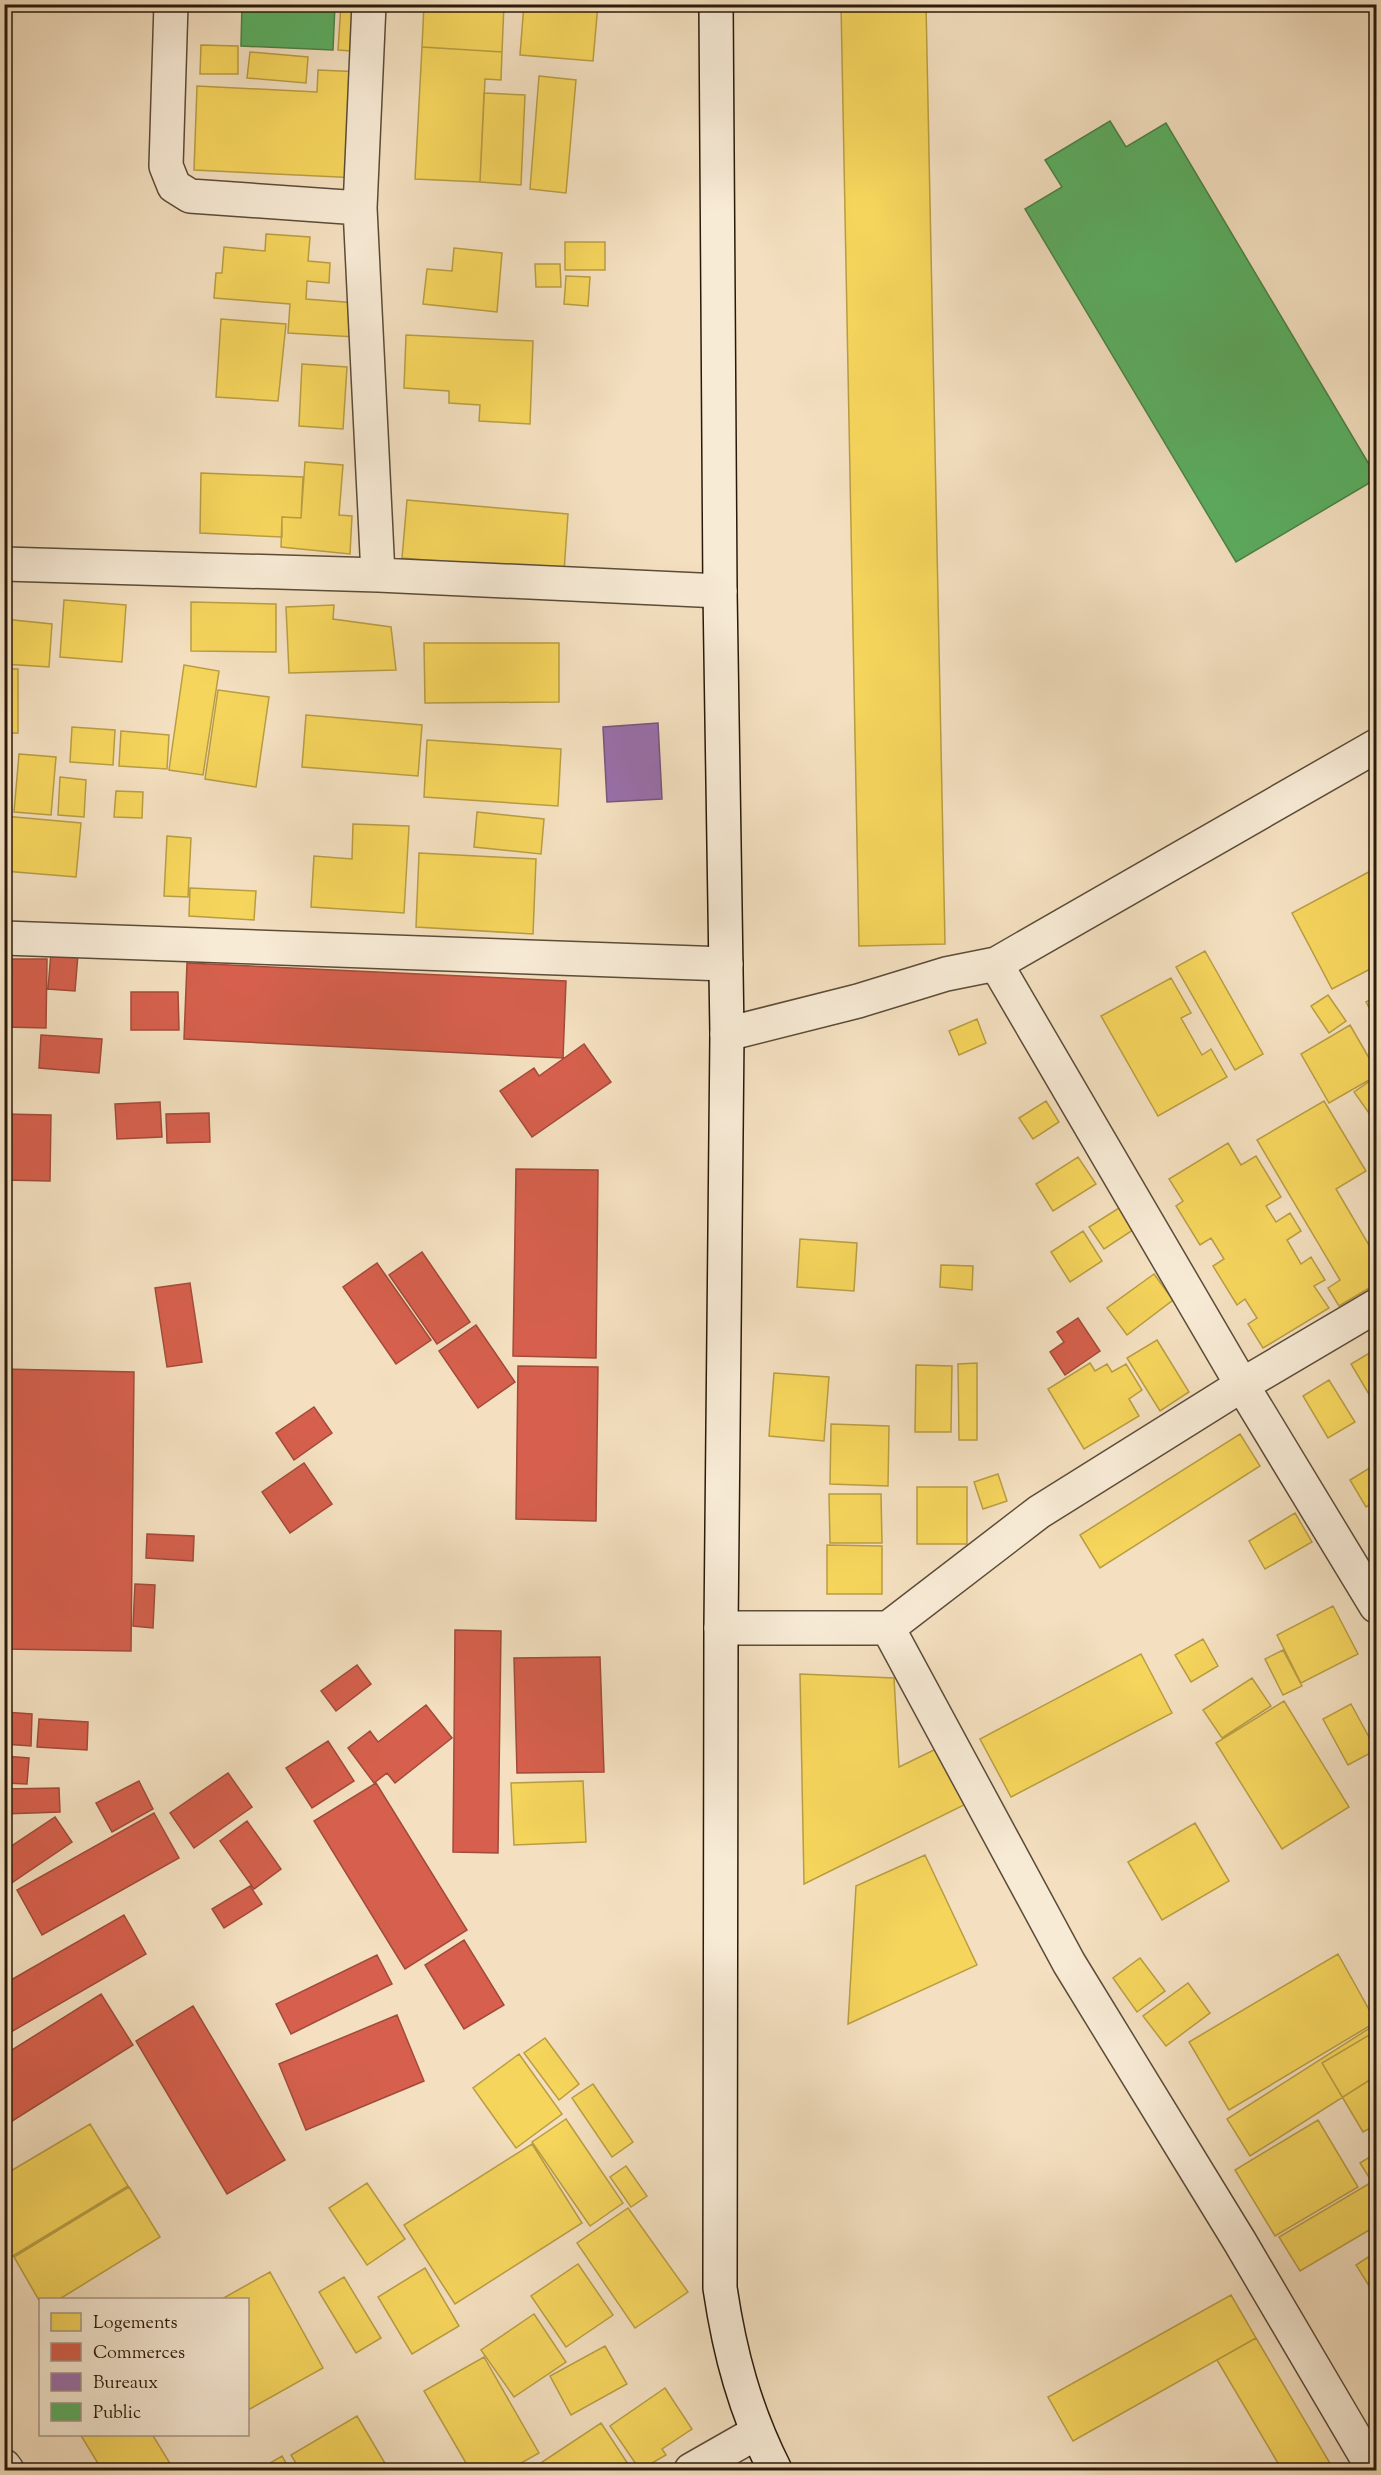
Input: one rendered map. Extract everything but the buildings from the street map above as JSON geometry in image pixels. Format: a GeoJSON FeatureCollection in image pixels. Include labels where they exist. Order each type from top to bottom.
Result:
{"type":"FeatureCollection","features":[{"type":"Feature","properties":{"kind":"street"},"geometry":{"type":"LineString","coordinates":[[171,4],[166,166],[174,186],[190,196],[360,208]]}},
{"type":"Feature","properties":{"kind":"street"},"geometry":{"type":"LineString","coordinates":[[369,4],[360,208],[378,575]]}},
{"type":"Feature","properties":{"kind":"street"},"geometry":{"type":"LineString","coordinates":[[716,4],[720,591],[727,1035],[721,1628],[720,2288],[729,2348],[756,2433],[775,2470]]}},
{"type":"Feature","properties":{"kind":"street"},"geometry":{"type":"LineString","coordinates":[[4,564],[378,575],[720,591]]}},
{"type":"Feature","properties":{"kind":"street"},"geometry":{"type":"LineString","coordinates":[[727,1035],[858,1001],[936,977],[996,964],[1377,746]]}},
{"type":"Feature","properties":{"kind":"street"},"geometry":{"type":"LineString","coordinates":[[4,938],[726,964]]}},
{"type":"Feature","properties":{"kind":"street"},"geometry":{"type":"LineString","coordinates":[[996,964],[1242,1384],[1377,1606]]}},
{"type":"Feature","properties":{"kind":"street"},"geometry":{"type":"LineString","coordinates":[[721,1628],[888,1628],[1039,1512],[1242,1384],[1377,1306]]}},
{"type":"Feature","properties":{"kind":"street"},"geometry":{"type":"LineString","coordinates":[[888,1628],[1069,1964],[1240,2242],[1374,2470]]}},
{"type":"Feature","properties":{"kind":"street"},"geometry":{"type":"LineString","coordinates":[[691,2470],[756,2433]]}},
{"type":"Feature","properties":{"kind":"street"},"geometry":{"type":"LineString","coordinates":[[4,2466],[8,2470]]}}]}
